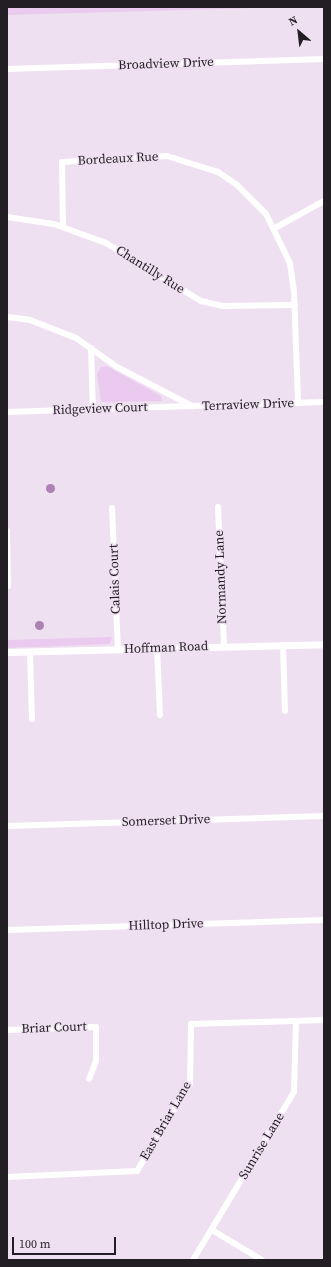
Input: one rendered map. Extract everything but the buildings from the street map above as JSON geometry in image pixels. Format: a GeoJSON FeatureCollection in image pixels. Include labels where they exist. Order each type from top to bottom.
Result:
{"type":"FeatureCollection","features":[{"type":"Feature","properties":{"kind":"street","name":"Broadview Drive"},"geometry":{"type":"LineString","coordinates":[[7,69],[324,58]]}},
{"type":"Feature","properties":{"kind":"street","name":"Bordeaux Rue"},"geometry":{"type":"LineString","coordinates":[[63,227],[62,162],[147,155],[192,162],[218,172],[250,197],[275,228],[290,263],[295,305],[298,403]]}},
{"type":"Feature","properties":{"kind":"street"},"geometry":{"type":"LineString","coordinates":[[275,228],[324,201]]}},
{"type":"Feature","properties":{"kind":"street","name":"Chantilly Rue"},"geometry":{"type":"LineString","coordinates":[[7,217],[63,227],[130,255],[201,301],[222,306],[295,305]]}},
{"type":"Feature","properties":{"kind":"street","name":"Terraview Drive"},"geometry":{"type":"LineString","coordinates":[[7,316],[53,328],[91,348],[142,382],[192,406],[324,402]]}},
{"type":"Feature","properties":{"kind":"street"},"geometry":{"type":"LineString","coordinates":[[91,348],[93,410]]}},
{"type":"Feature","properties":{"kind":"street","name":"Ridgeview Court"},"geometry":{"type":"LineString","coordinates":[[7,412],[192,406]]}},
{"type":"Feature","properties":{"kind":"street","name":"Normandy Lane"},"geometry":{"type":"LineString","coordinates":[[218,507],[224,646]]}},
{"type":"Feature","properties":{"kind":"street","name":"Calais Court"},"geometry":{"type":"LineString","coordinates":[[112,508],[118,649]]}},
{"type":"Feature","properties":{"kind":"street"},"geometry":{"type":"LineString","coordinates":[[7,531],[8,586]]}},
{"type":"Feature","properties":{"kind":"street","name":"Hoffman Road"},"geometry":{"type":"LineString","coordinates":[[7,652],[324,644]]}},
{"type":"Feature","properties":{"kind":"street"},"geometry":{"type":"LineString","coordinates":[[283,645],[285,711]]}},
{"type":"Feature","properties":{"kind":"street"},"geometry":{"type":"LineString","coordinates":[[157,648],[160,714]]}},
{"type":"Feature","properties":{"kind":"street"},"geometry":{"type":"LineString","coordinates":[[30,652],[32,719]]}},
{"type":"Feature","properties":{"kind":"street","name":"Somerset Drive"},"geometry":{"type":"LineString","coordinates":[[7,826],[324,816]]}},
{"type":"Feature","properties":{"kind":"street","name":"Hilltop Drive"},"geometry":{"type":"LineString","coordinates":[[7,930],[324,920]]}},
{"type":"Feature","properties":{"kind":"street","name":"East Briar Lane"},"geometry":{"type":"LineString","coordinates":[[7,1177],[133,1173],[190,1084],[191,1024],[324,1020]]}},
{"type":"Feature","properties":{"kind":"street","name":"Sunrise Lane"},"geometry":{"type":"LineString","coordinates":[[193,1260],[294,1092],[296,1021]]}},
{"type":"Feature","properties":{"kind":"street","name":"Briar Court"},"geometry":{"type":"LineString","coordinates":[[7,1030],[96,1027],[96,1061],[89,1079]]}},
{"type":"Feature","properties":{"kind":"street"},"geometry":{"type":"LineString","coordinates":[[212,1230],[262,1260]]}},
{"type":"Feature","properties":{"kind":"shaded area"},"geometry":{"type":"Polygon","coordinates":[[[7,7],[289,7],[7,15],[7,7]]]}},
{"type":"Feature","properties":{"kind":"shaded area"},"geometry":{"type":"Polygon","coordinates":[[[107,366],[161,396],[162,401],[101,402],[97,374],[101,367],[107,366]]]}},
{"type":"Feature","properties":{"kind":"shaded area"},"geometry":{"type":"Polygon","coordinates":[[[50,483],[55,488],[50,493],[45,488],[50,483]]]}},
{"type":"Feature","properties":{"kind":"shaded area"},"geometry":{"type":"Polygon","coordinates":[[[39,620],[44,625],[39,630],[34,625],[39,620]]]}},
{"type":"Feature","properties":{"kind":"shaded area"},"geometry":{"type":"Polygon","coordinates":[[[112,637],[110,644],[7,648],[7,640],[112,637]]]}}]}
